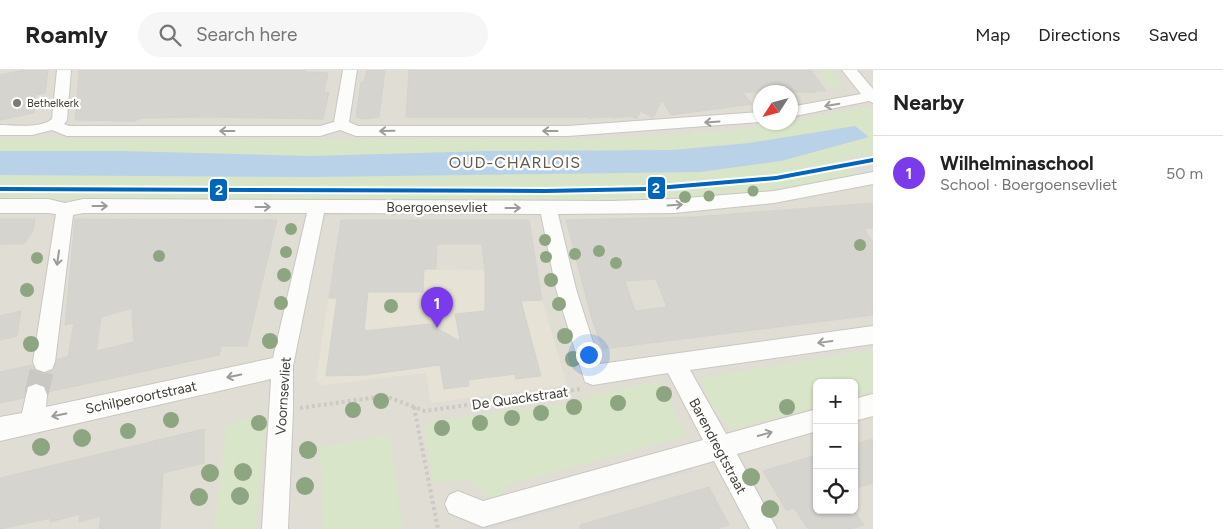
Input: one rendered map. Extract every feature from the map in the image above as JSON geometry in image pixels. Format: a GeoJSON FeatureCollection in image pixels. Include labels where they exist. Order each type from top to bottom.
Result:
{"type":"FeatureCollection","features":[{"type":"Feature","properties":{"kind":"street"},"geometry":{"type":"LineString","coordinates":[[0,130],[32,130],[54,125],[59,120],[64,70]]}},
{"type":"Feature","properties":{"kind":"street"},"geometry":{"type":"LineString","coordinates":[[341,125],[350,70]]}},
{"type":"Feature","properties":{"kind":"street"},"geometry":{"type":"LineString","coordinates":[[849,70],[872,97]]}},
{"type":"Feature","properties":{"kind":"street"},"geometry":{"type":"LineString","coordinates":[[798,111],[872,97]]}},
{"type":"Feature","properties":{"kind":"street"},"geometry":{"type":"LineString","coordinates":[[54,125],[68,130],[320,131],[341,125],[356,131],[568,131],[753,118]]}},
{"type":"Feature","properties":{"kind":"street","name":"Boergoensevliet"},"geometry":{"type":"LineString","coordinates":[[0,206],[48,206],[65,210],[82,206],[612,208],[723,202],[793,194],[873,178]]}},
{"type":"Feature","properties":{"kind":"street","name":"Voornsevliet"},"geometry":{"type":"LineString","coordinates":[[275,529],[282,410],[282,366],[317,207]]}},
{"type":"Feature","properties":{"kind":"street"},"geometry":{"type":"LineString","coordinates":[[548,208],[566,289],[593,375],[873,335]]}},
{"type":"Feature","properties":{"kind":"street"},"geometry":{"type":"LineString","coordinates":[[44,362],[65,210]]}},
{"type":"Feature","properties":{"kind":"street","name":"Barendregtstraat"},"geometry":{"type":"LineString","coordinates":[[674,362],[718,447],[764,529]]}},
{"type":"Feature","properties":{"kind":"street","name":"Schilperoortstraat"},"geometry":{"type":"LineString","coordinates":[[0,429],[282,366]]}},
{"type":"Feature","properties":{"kind":"street"},"geometry":{"type":"LineString","coordinates":[[32,421],[36,395]]}},
{"type":"Feature","properties":{"kind":"street"},"geometry":{"type":"LineString","coordinates":[[858,409],[873,405]]}},
{"type":"Feature","properties":{"kind":"street"},"geometry":{"type":"LineString","coordinates":[[458,504],[483,514],[813,421]]}},
{"type":"Feature","properties":{"kind":"path","name":"De Quackstraat"},"geometry":{"type":"LineString","coordinates":[[282,410],[385,396],[425,411],[582,389],[593,375]]}},
{"type":"Feature","properties":{"kind":"path"},"geometry":{"type":"LineString","coordinates":[[414,407],[438,529]]}},
{"type":"Feature","properties":{"kind":"shaded area"},"geometry":{"type":"Polygon","coordinates":[[[0,70],[873,70],[873,112],[821,124],[798,126],[798,85],[753,85],[753,130],[558,146],[0,144],[0,70]]]}},
{"type":"Feature","properties":{"kind":"shaded area"},"geometry":{"type":"Polygon","coordinates":[[[873,144],[873,529],[0,529],[0,186],[873,144]]]}},
{"type":"Feature","properties":{"kind":"shaded area"},"geometry":{"type":"Polygon","coordinates":[[[333,269],[484,270],[493,301],[542,300],[567,385],[431,403],[426,373],[321,385],[316,380],[333,269]]]}},
{"type":"Feature","properties":{"kind":"shaded area"},"geometry":{"type":"Polygon","coordinates":[[[689,464],[693,471],[489,529],[464,529],[689,464]]]}},
{"type":"Feature","properties":{"kind":"green space"},"geometry":{"type":"Polygon","coordinates":[[[818,70],[831,70],[843,88],[832,89],[818,70]]]}},
{"type":"Feature","properties":{"kind":"green space"},"geometry":{"type":"Polygon","coordinates":[[[867,107],[873,111],[873,152],[843,160],[857,174],[818,184],[692,198],[526,202],[0,199],[0,138],[577,140],[677,135],[753,127],[753,130],[798,130],[798,119],[867,107]]]}},
{"type":"Feature","properties":{"kind":"green space"},"geometry":{"type":"Polygon","coordinates":[[[873,350],[873,391],[858,395],[858,379],[813,379],[813,407],[731,430],[713,406],[701,378],[873,350]]]}},
{"type":"Feature","properties":{"kind":"green space"},"geometry":{"type":"Polygon","coordinates":[[[660,381],[686,436],[505,485],[501,497],[493,500],[484,494],[471,480],[433,482],[424,432],[430,421],[573,403],[594,395],[660,381]]]}},
{"type":"Feature","properties":{"kind":"green space"},"geometry":{"type":"Polygon","coordinates":[[[266,416],[256,529],[214,529],[226,428],[229,424],[266,416]]]}},
{"type":"Feature","properties":{"kind":"green space"},"geometry":{"type":"Polygon","coordinates":[[[390,435],[402,529],[323,529],[320,447],[390,435]]]}},
{"type":"Feature","properties":{"kind":"water"},"geometry":{"type":"Polygon","coordinates":[[[855,126],[869,137],[781,161],[700,172],[311,177],[0,175],[0,151],[121,151],[311,156],[488,151],[673,150],[749,143],[855,126]]]}},
{"type":"Feature","properties":{"kind":"building","name":"Bethelkerk"},"geometry":{"type":"Polygon","coordinates":[[[24,70],[48,70],[45,93],[36,95],[34,113],[0,120],[0,75],[24,70]]]}},
{"type":"Feature","properties":{"kind":"building"},"geometry":{"type":"Polygon","coordinates":[[[79,70],[306,70],[305,72],[328,73],[324,92],[329,92],[323,119],[208,117],[141,118],[135,121],[75,120],[79,70]]]}},
{"type":"Feature","properties":{"kind":"building"},"geometry":{"type":"Polygon","coordinates":[[[367,70],[385,70],[379,117],[365,119],[356,117],[361,82],[364,82],[367,70]]]}},
{"type":"Feature","properties":{"kind":"building"},"geometry":{"type":"Polygon","coordinates":[[[409,70],[811,70],[826,91],[798,92],[798,85],[753,85],[753,92],[742,92],[752,104],[671,115],[662,100],[653,118],[641,111],[636,119],[631,116],[615,118],[594,117],[591,119],[587,117],[406,117],[409,70]]]}},
{"type":"Feature","properties":{"kind":"building"},"geometry":{"type":"Polygon","coordinates":[[[873,203],[873,228],[864,229],[873,242],[873,315],[603,349],[591,316],[566,220],[694,217],[873,203]],[[656,279],[625,281],[635,311],[667,307],[656,279]]]}},
{"type":"Feature","properties":{"kind":"building"},"geometry":{"type":"Polygon","coordinates":[[[0,219],[35,219],[33,231],[24,244],[0,244],[0,219]]]}},
{"type":"Feature","properties":{"kind":"building"},"geometry":{"type":"Polygon","coordinates":[[[75,219],[277,220],[247,346],[221,346],[219,355],[48,392],[45,385],[35,382],[26,387],[24,398],[0,403],[0,372],[32,365],[35,371],[45,374],[54,370],[57,359],[68,357],[74,323],[65,325],[75,219]],[[132,308],[101,317],[96,351],[134,342],[132,308]]]}},
{"type":"Feature","properties":{"kind":"building"},"geometry":{"type":"Polygon","coordinates":[[[341,220],[529,220],[542,300],[521,301],[541,376],[516,379],[515,374],[468,380],[469,386],[444,389],[440,365],[366,375],[326,376],[337,298],[329,298],[341,220]],[[437,244],[436,269],[424,269],[423,292],[368,292],[364,331],[429,324],[460,341],[455,314],[485,311],[485,272],[482,244],[437,244]]]}},
{"type":"Feature","properties":{"kind":"building"},"geometry":{"type":"Polygon","coordinates":[[[21,311],[17,336],[0,340],[0,316],[21,311]]]}},
{"type":"Feature","properties":{"kind":"building"},"geometry":{"type":"Polygon","coordinates":[[[204,429],[204,463],[163,473],[160,529],[99,529],[101,516],[79,522],[80,514],[50,522],[51,518],[0,529],[0,478],[204,429]]]}},
{"type":"Feature","properties":{"kind":"building"},"geometry":{"type":"Polygon","coordinates":[[[873,439],[873,483],[858,488],[858,469],[858,443],[873,439]]]}},
{"type":"Feature","properties":{"kind":"building"},"geometry":{"type":"Polygon","coordinates":[[[813,456],[813,514],[857,514],[864,525],[851,529],[808,529],[794,508],[786,510],[763,471],[813,456]]]}},
{"type":"Feature","properties":{"kind":"building"},"geometry":{"type":"Polygon","coordinates":[[[709,487],[729,525],[715,529],[580,529],[580,525],[709,487]]]}},
{"type":"Feature","properties":{"kind":"tunnel"},"geometry":{"type":"LineString","coordinates":[[36,395],[44,362]]}},
{"type":"Feature","properties":{"kind":"transit line","name":"2"},"geometry":{"type":"LineString","coordinates":[[0,189],[545,191],[646,189],[776,178],[873,160]]}},
{"type":"Feature","properties":{"kind":"place","name":"Bethelkerk"},"geometry":{"type":"Point","coordinates":[17,103]}},
{"type":"Feature","properties":{"kind":"place","name":"Wilhelminaschool"},"geometry":{"type":"Point","coordinates":[437,328]}},
{"type":"Feature","properties":{"kind":"district","name":"OUD-CHARLOIS"},"geometry":{"type":"Point","coordinates":[515,162]}}]}
